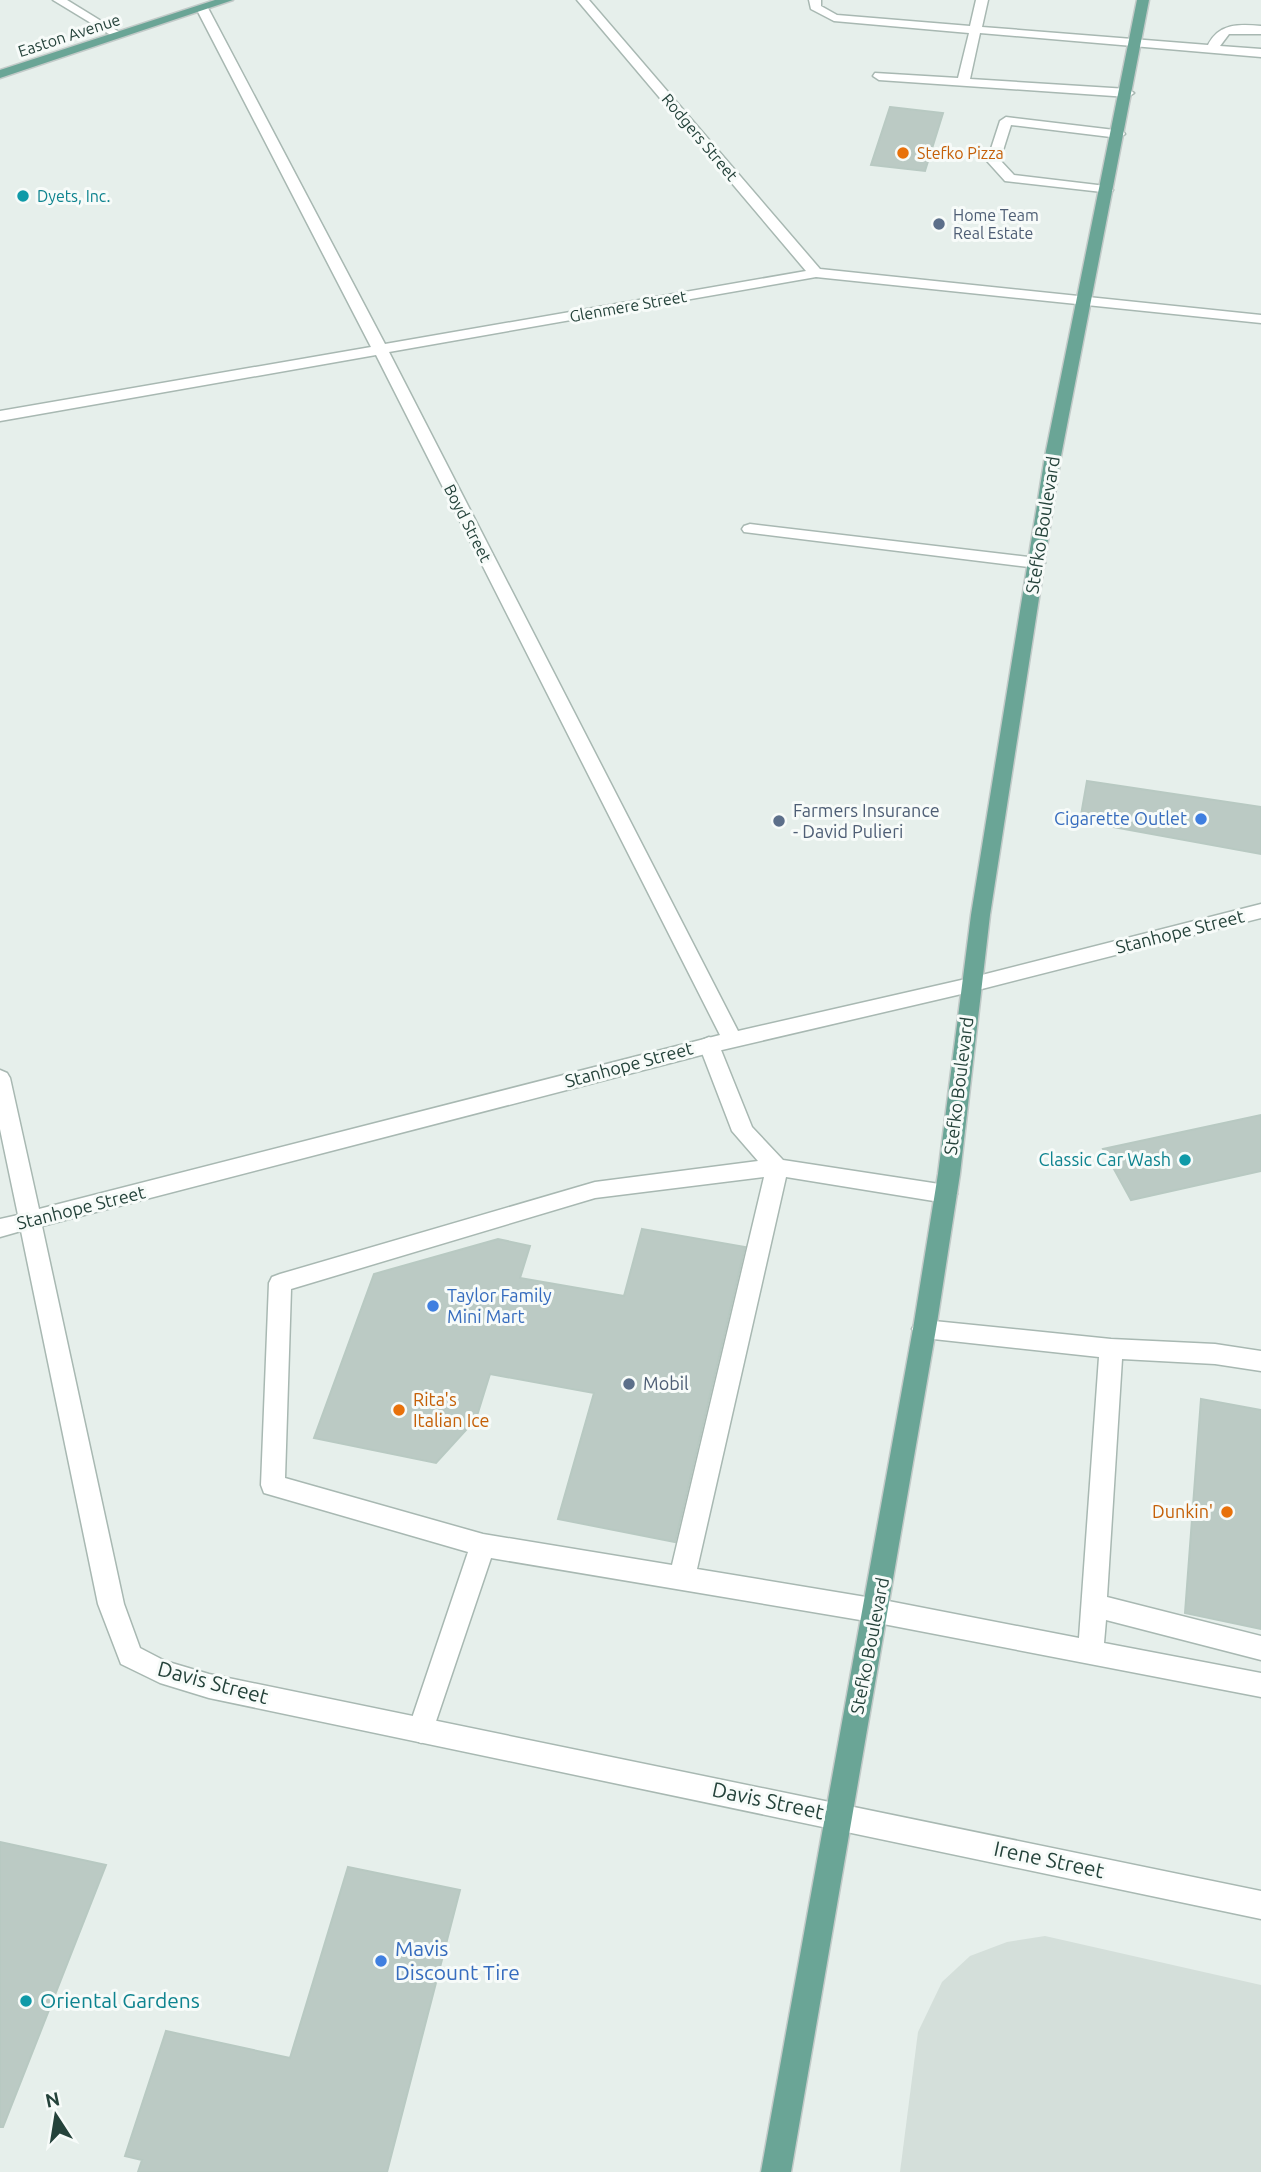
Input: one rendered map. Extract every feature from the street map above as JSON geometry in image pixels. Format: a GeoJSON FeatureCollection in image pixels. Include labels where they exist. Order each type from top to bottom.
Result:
{"type":"FeatureCollection","features":[{"type":"Feature","properties":{"kind":"main road","name":"Easton Avenue"},"geometry":{"type":"LineString","coordinates":[[0,74],[227,0]]}},
{"type":"Feature","properties":{"kind":"main road","name":"Stefko Boulevard"},"geometry":{"type":"LineString","coordinates":[[776,2172],[838,1815],[878,1611],[946,1194],[970,985],[1054,453],[1082,302],[1128,93],[1143,0]]}},
{"type":"Feature","properties":{"kind":"street"},"geometry":{"type":"LineString","coordinates":[[59,0],[118,35]]}},
{"type":"Feature","properties":{"kind":"street","name":"Rodgers Street"},"geometry":{"type":"LineString","coordinates":[[583,0],[817,273]]}},
{"type":"Feature","properties":{"kind":"street"},"geometry":{"type":"LineString","coordinates":[[963,82],[982,0]]}},
{"type":"Feature","properties":{"kind":"street"},"geometry":{"type":"LineString","coordinates":[[814,2],[834,18],[975,27],[1261,53]]}},
{"type":"Feature","properties":{"kind":"street","name":"Boyd Street"},"geometry":{"type":"LineString","coordinates":[[202,8],[380,349],[732,1039]]}},
{"type":"Feature","properties":{"kind":"street"},"geometry":{"type":"LineString","coordinates":[[1213,49],[1215,38],[1221,33],[1242,29],[1261,30]]}},
{"type":"Feature","properties":{"kind":"street"},"geometry":{"type":"LineString","coordinates":[[879,76],[1128,93]]}},
{"type":"Feature","properties":{"kind":"street"},"geometry":{"type":"LineString","coordinates":[[1107,190],[1010,178],[993,161],[1006,121],[1119,134]]}},
{"type":"Feature","properties":{"kind":"street","name":"Glenmere Street"},"geometry":{"type":"LineString","coordinates":[[0,416],[817,273],[1261,319]]}},
{"type":"Feature","properties":{"kind":"street"},"geometry":{"type":"LineString","coordinates":[[750,529],[1037,563]]}},
{"type":"Feature","properties":{"kind":"street","name":"Stanhope Street"},"geometry":{"type":"LineString","coordinates":[[0,1228],[732,1039],[970,985],[1261,911]]}},
{"type":"Feature","properties":{"kind":"street"},"geometry":{"type":"LineString","coordinates":[[709,1045],[743,1131],[777,1167]]}},
{"type":"Feature","properties":{"kind":"street","name":"Davis Street"},"geometry":{"type":"LineString","coordinates":[[0,1078],[111,1604],[130,1656],[160,1671],[209,1686],[838,1815]]}},
{"type":"Feature","properties":{"kind":"street"},"geometry":{"type":"LineString","coordinates":[[946,1194],[777,1167],[595,1191],[280,1283],[273,1485],[483,1545],[878,1611],[1261,1685]]}},
{"type":"Feature","properties":{"kind":"street"},"geometry":{"type":"LineString","coordinates":[[682,1578],[777,1167]]}},
{"type":"Feature","properties":{"kind":"street"},"geometry":{"type":"LineString","coordinates":[[924,1329],[1111,1349],[1215,1354],[1261,1361]]}},
{"type":"Feature","properties":{"kind":"street"},"geometry":{"type":"LineString","coordinates":[[1091,1651],[1111,1349]]}},
{"type":"Feature","properties":{"kind":"street"},"geometry":{"type":"LineString","coordinates":[[421,1730],[483,1545]]}},
{"type":"Feature","properties":{"kind":"street"},"geometry":{"type":"LineString","coordinates":[[1094,1605],[1261,1648]]}},
{"type":"Feature","properties":{"kind":"street","name":"Irene Street"},"geometry":{"type":"LineString","coordinates":[[838,1815],[1261,1905]]}},
{"type":"Feature","properties":{"kind":"shaded area"},"geometry":{"type":"Polygon","coordinates":[[[1045,1936],[1261,1985],[1261,2172],[900,2172],[918,2032],[942,1982],[970,1956],[1007,1942],[1045,1936]]]}},
{"type":"Feature","properties":{"kind":"building","name":"Stefko Pizza"},"geometry":{"type":"Polygon","coordinates":[[[890,107],[943,113],[925,171],[871,165],[890,107]]]}},
{"type":"Feature","properties":{"kind":"building","name":"Cigarette Outlet"},"geometry":{"type":"Polygon","coordinates":[[[1087,781],[1261,807],[1261,854],[1080,821],[1087,781]]]}},
{"type":"Feature","properties":{"kind":"building","name":"Classic Car Wash"},"geometry":{"type":"Polygon","coordinates":[[[1261,1115],[1261,1171],[1131,1200],[1103,1149],[1261,1115]]]}},
{"type":"Feature","properties":{"kind":"building"},"geometry":{"type":"Polygon","coordinates":[[[642,1229],[745,1247],[675,1542],[558,1519],[594,1393],[490,1374],[476,1419],[436,1463],[314,1438],[374,1274],[498,1239],[530,1246],[520,1278],[624,1296],[642,1229]]]}},
{"type":"Feature","properties":{"kind":"building","name":"Dunkin'"},"geometry":{"type":"Polygon","coordinates":[[[1201,1399],[1261,1410],[1261,1629],[1185,1613],[1201,1399]]]}},
{"type":"Feature","properties":{"kind":"building","name":"Oriental Gardens"},"geometry":{"type":"Polygon","coordinates":[[[0,1842],[106,1865],[3,2127],[0,2127],[0,1842]]]}},
{"type":"Feature","properties":{"kind":"building","name":"Mavis Discount Tire"},"geometry":{"type":"Polygon","coordinates":[[[348,1867],[460,1890],[387,2172],[138,2172],[142,2160],[125,2156],[166,2031],[290,2058],[348,1867]]]}},
{"type":"Feature","properties":{"kind":"place","name":"Stefko Pizza"},"geometry":{"type":"Point","coordinates":[903,153]}},
{"type":"Feature","properties":{"kind":"place","name":"Dyets, Inc."},"geometry":{"type":"Point","coordinates":[23,196]}},
{"type":"Feature","properties":{"kind":"place","name":"Home Team Real Estate"},"geometry":{"type":"Point","coordinates":[939,224]}},
{"type":"Feature","properties":{"kind":"place","name":"Cigarette Outlet"},"geometry":{"type":"Point","coordinates":[1201,819]}},
{"type":"Feature","properties":{"kind":"place","name":"Farmers Insurance - David Pulieri"},"geometry":{"type":"Point","coordinates":[779,821]}},
{"type":"Feature","properties":{"kind":"place","name":"Classic Car Wash"},"geometry":{"type":"Point","coordinates":[1185,1160]}},
{"type":"Feature","properties":{"kind":"place","name":"Taylor Family Mini Mart"},"geometry":{"type":"Point","coordinates":[433,1306]}},
{"type":"Feature","properties":{"kind":"place","name":"Mobil"},"geometry":{"type":"Point","coordinates":[629,1384]}},
{"type":"Feature","properties":{"kind":"place","name":"Rita's Italian Ice"},"geometry":{"type":"Point","coordinates":[399,1410]}},
{"type":"Feature","properties":{"kind":"place","name":"Dunkin'"},"geometry":{"type":"Point","coordinates":[1227,1512]}},
{"type":"Feature","properties":{"kind":"place","name":"Mavis Discount Tire"},"geometry":{"type":"Point","coordinates":[381,1961]}},
{"type":"Feature","properties":{"kind":"place","name":"Oriental Gardens"},"geometry":{"type":"Point","coordinates":[26,2001]}}]}
